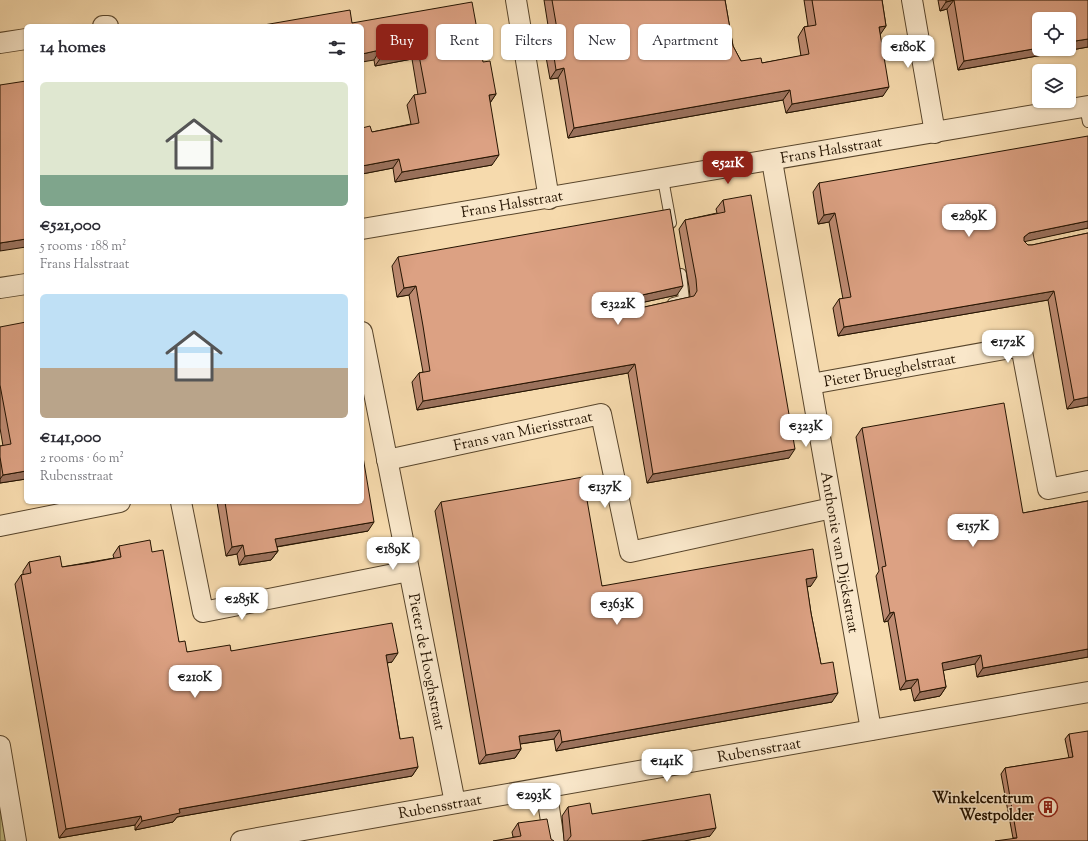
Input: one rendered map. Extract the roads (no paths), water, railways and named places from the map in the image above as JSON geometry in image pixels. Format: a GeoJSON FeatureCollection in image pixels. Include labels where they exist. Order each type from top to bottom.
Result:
{"type":"FeatureCollection","features":[{"type":"Feature","properties":{"kind":"street"},"geometry":{"type":"LineString","coordinates":[[516,0],[549,199]]}},
{"type":"Feature","properties":{"kind":"street"},"geometry":{"type":"LineString","coordinates":[[912,0],[935,133]]}},
{"type":"Feature","properties":{"kind":"street"},"geometry":{"type":"LineString","coordinates":[[0,43],[24,39]]}},
{"type":"Feature","properties":{"kind":"street","name":"Frans Halsstraat"},"geometry":{"type":"LineString","coordinates":[[364,229],[663,180],[935,133],[1087,112]]}},
{"type":"Feature","properties":{"kind":"street","name":"Anthonie van Dijckstraat"},"geometry":{"type":"LineString","coordinates":[[772,161],[871,730]]}},
{"type":"Feature","properties":{"kind":"street"},"geometry":{"type":"LineString","coordinates":[[0,288],[24,284]]}},
{"type":"Feature","properties":{"kind":"street","name":"Pieter de Hooghstraat"},"geometry":{"type":"LineString","coordinates":[[364,342],[455,803]]}},
{"type":"Feature","properties":{"kind":"street","name":"Pieter Brueghelstraat"},"geometry":{"type":"LineString","coordinates":[[811,384],[1021,346],[1048,489],[1088,481]]}},
{"type":"Feature","properties":{"kind":"street","name":"Frans van Mierisstraat"},"geometry":{"type":"LineString","coordinates":[[387,460],[601,414],[630,552],[832,508]]}},
{"type":"Feature","properties":{"kind":"street"},"geometry":{"type":"LineString","coordinates":[[0,526],[110,504]]}},
{"type":"Feature","properties":{"kind":"street"},"geometry":{"type":"LineString","coordinates":[[181,504],[203,612],[409,571]]}},
{"type":"Feature","properties":{"kind":"street","name":"Rubensstraat"},"geometry":{"type":"LineString","coordinates":[[241,841],[1088,692]]}},
{"type":"Feature","properties":{"kind":"street"},"geometry":{"type":"LineString","coordinates":[[0,746],[16,841]]}},
{"type":"Feature","properties":{"kind":"street"},"geometry":{"type":"LineString","coordinates":[[546,788],[554,841]]}},
{"type":"Feature","properties":{"kind":"lane"},"geometry":{"type":"LineString","coordinates":[[663,180],[673,234]]}},
{"type":"Feature","properties":{"kind":"lane"},"geometry":{"type":"LineString","coordinates":[[662,305],[684,300],[679,265]]}},
{"type":"Feature","properties":{"kind":"place","name":"Winkelcentrum Westpolder"},"geometry":{"type":"Point","coordinates":[1048,807]}}]}
